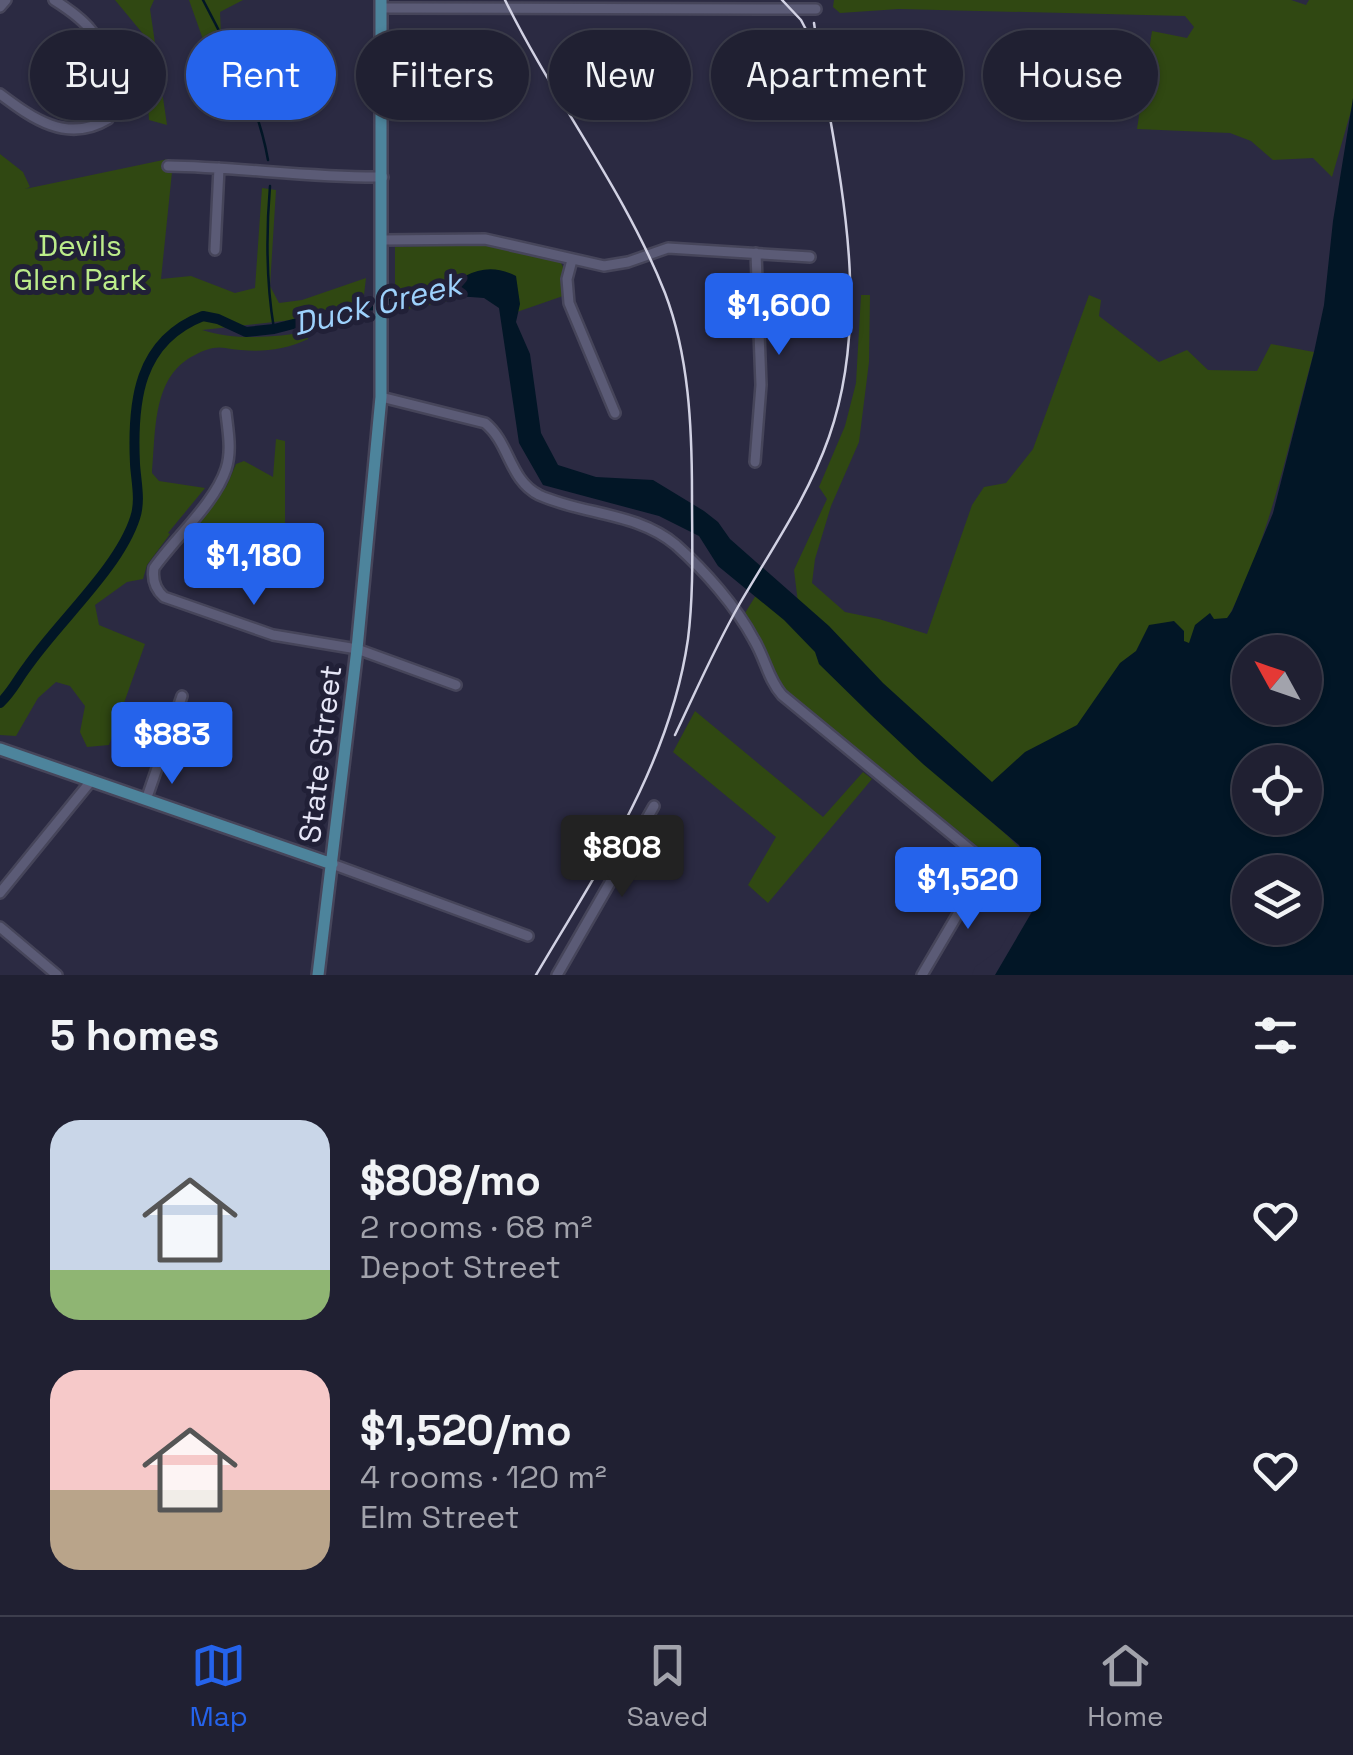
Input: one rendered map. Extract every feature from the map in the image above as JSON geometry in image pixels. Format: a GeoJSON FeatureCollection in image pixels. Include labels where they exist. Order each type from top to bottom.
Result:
{"type":"FeatureCollection","features":[{"type":"Feature","properties":{"kind":"main road","name":"State Street"},"geometry":{"type":"LineString","coordinates":[[318,975],[357,649],[381,397],[382,4]]}},
{"type":"Feature","properties":{"kind":"main road"},"geometry":{"type":"LineString","coordinates":[[0,749],[332,864]]}},
{"type":"Feature","properties":{"kind":"street"},"geometry":{"type":"LineString","coordinates":[[0,6],[6,0]]}},
{"type":"Feature","properties":{"kind":"street"},"geometry":{"type":"LineString","coordinates":[[0,94],[48,127],[73,128],[108,119],[113,102],[104,49],[96,34],[54,0]]}},
{"type":"Feature","properties":{"kind":"street"},"geometry":{"type":"LineString","coordinates":[[382,4],[816,9]]}},
{"type":"Feature","properties":{"kind":"street"},"geometry":{"type":"LineString","coordinates":[[168,166],[327,178],[383,178]]}},
{"type":"Feature","properties":{"kind":"street"},"geometry":{"type":"LineString","coordinates":[[215,250],[219,168]]}},
{"type":"Feature","properties":{"kind":"street"},"geometry":{"type":"LineString","coordinates":[[383,240],[485,239],[572,260],[615,265],[668,248],[810,257]]}},
{"type":"Feature","properties":{"kind":"street"},"geometry":{"type":"LineString","coordinates":[[755,462],[761,385],[756,253]]}},
{"type":"Feature","properties":{"kind":"street"},"geometry":{"type":"LineString","coordinates":[[572,260],[567,287],[569,303],[615,413]]}},
{"type":"Feature","properties":{"kind":"street"},"geometry":{"type":"LineString","coordinates":[[381,397],[484,424],[496,432],[524,485],[570,505],[627,520],[675,544],[736,612],[755,641],[773,685],[782,695],[984,861],[983,871],[922,975]]}},
{"type":"Feature","properties":{"kind":"street"},"geometry":{"type":"LineString","coordinates":[[226,412],[230,450],[226,470],[154,568],[158,592],[164,598],[286,638],[357,649],[456,685]]}},
{"type":"Feature","properties":{"kind":"street"},"geometry":{"type":"LineString","coordinates":[[146,800],[182,696]]}},
{"type":"Feature","properties":{"kind":"street"},"geometry":{"type":"LineString","coordinates":[[0,893],[91,781]]}},
{"type":"Feature","properties":{"kind":"street"},"geometry":{"type":"LineString","coordinates":[[557,975],[654,806]]}},
{"type":"Feature","properties":{"kind":"street"},"geometry":{"type":"LineString","coordinates":[[332,864],[528,936]]}},
{"type":"Feature","properties":{"kind":"street"},"geometry":{"type":"LineString","coordinates":[[0,927],[58,975]]}},
{"type":"Feature","properties":{"kind":"green space"},"geometry":{"type":"Polygon","coordinates":[[[115,0],[154,0],[150,9],[153,30],[140,30],[115,0]]]}},
{"type":"Feature","properties":{"kind":"green space"},"geometry":{"type":"Polygon","coordinates":[[[189,0],[243,0],[220,12],[221,30],[200,30],[189,0]]]}},
{"type":"Feature","properties":{"kind":"green space"},"geometry":{"type":"Polygon","coordinates":[[[834,0],[1291,0],[1306,5],[1309,0],[1353,0],[1353,104],[1332,177],[1313,158],[1273,160],[1251,141],[1230,133],[1137,129],[1138,120],[1158,120],[1158,32],[1187,38],[1194,27],[1185,16],[899,9],[840,13],[833,7],[834,0]]]}},
{"type":"Feature","properties":{"kind":"green space","name":"Devils Glen Park"},"geometry":{"type":"Polygon","coordinates":[[[0,154],[23,172],[30,187],[25,189],[168,159],[167,172],[172,172],[161,279],[191,276],[235,293],[255,288],[262,188],[276,190],[270,286],[279,303],[302,300],[366,278],[362,312],[202,330],[241,337],[309,332],[308,339],[277,349],[206,350],[181,364],[171,376],[159,406],[152,473],[159,481],[205,488],[168,533],[147,565],[143,579],[127,582],[95,605],[99,625],[145,644],[109,745],[87,747],[80,732],[85,706],[70,686],[56,682],[38,698],[16,736],[0,735],[0,154]]]}},
{"type":"Feature","properties":{"kind":"green space"},"geometry":{"type":"Polygon","coordinates":[[[488,244],[560,261],[565,271],[563,296],[514,313],[479,281],[457,299],[395,312],[395,247],[488,244]]]}},
{"type":"Feature","properties":{"kind":"green space"},"geometry":{"type":"Polygon","coordinates":[[[861,295],[870,295],[869,362],[859,442],[831,506],[812,583],[845,612],[927,634],[972,505],[984,487],[1006,483],[1033,449],[1089,295],[1101,300],[1099,316],[1159,362],[1187,350],[1208,370],[1257,371],[1271,344],[1314,352],[1268,521],[1228,618],[970,802],[1026,857],[1034,886],[1032,905],[991,873],[993,859],[788,694],[745,613],[766,579],[798,603],[794,570],[827,499],[819,487],[845,426],[856,383],[861,295]]]}},
{"type":"Feature","properties":{"kind":"green space"},"geometry":{"type":"Polygon","coordinates":[[[276,439],[285,441],[285,568],[187,537],[226,487],[236,464],[244,461],[273,477],[276,439]]]}},
{"type":"Feature","properties":{"kind":"green space"},"geometry":{"type":"Polygon","coordinates":[[[695,711],[823,817],[863,772],[872,779],[768,903],[748,885],[776,837],[673,752],[695,711]]]}},
{"type":"Feature","properties":{"kind":"water"},"geometry":{"type":"Polygon","coordinates":[[[1353,98],[1353,975],[977,975],[995,961],[1032,905],[1035,878],[1019,845],[871,715],[819,664],[815,652],[784,620],[718,566],[699,536],[659,516],[543,485],[519,443],[499,308],[484,298],[442,292],[459,279],[486,269],[516,276],[520,304],[516,322],[530,354],[541,433],[558,465],[596,477],[653,480],[704,511],[992,782],[1025,752],[1077,725],[1120,663],[1136,651],[1149,625],[1174,621],[1184,631],[1184,641],[1189,643],[1195,625],[1210,613],[1214,619],[1227,618],[1232,611],[1273,513],[1324,305],[1353,98]]]}},
{"type":"Feature","properties":{"kind":"pier"},"geometry":{"type":"Polygon","coordinates":[[[1023,851],[1035,874],[1033,910],[995,975],[972,975],[975,967],[1000,949],[1027,903],[1031,886],[1020,858],[1023,851]]]}},
{"type":"Feature","properties":{"kind":"waterway"},"geometry":{"type":"LineString","coordinates":[[203,0],[250,98],[268,160]]}},
{"type":"Feature","properties":{"kind":"waterway"},"geometry":{"type":"LineString","coordinates":[[270,186],[268,258],[274,329]]}},
{"type":"Feature","properties":{"kind":"waterway","name":"Duck Creek"},"geometry":{"type":"LineString","coordinates":[[0,703],[102,575],[127,537],[138,505],[134,441],[138,397],[152,357],[165,341],[203,316],[246,332],[274,329],[363,306],[402,303],[455,287]]}},
{"type":"Feature","properties":{"kind":"railway"},"geometry":{"type":"LineString","coordinates":[[505,0],[630,217],[665,293],[684,367],[691,444],[691,603],[679,685],[666,729],[629,814],[536,975]]}},
{"type":"Feature","properties":{"kind":"railway"},"geometry":{"type":"LineString","coordinates":[[782,0],[806,30]]}},
{"type":"Feature","properties":{"kind":"railway"},"geometry":{"type":"LineString","coordinates":[[675,735],[730,621],[811,481],[829,437],[843,386],[849,335],[847,230],[814,23]]}}]}
